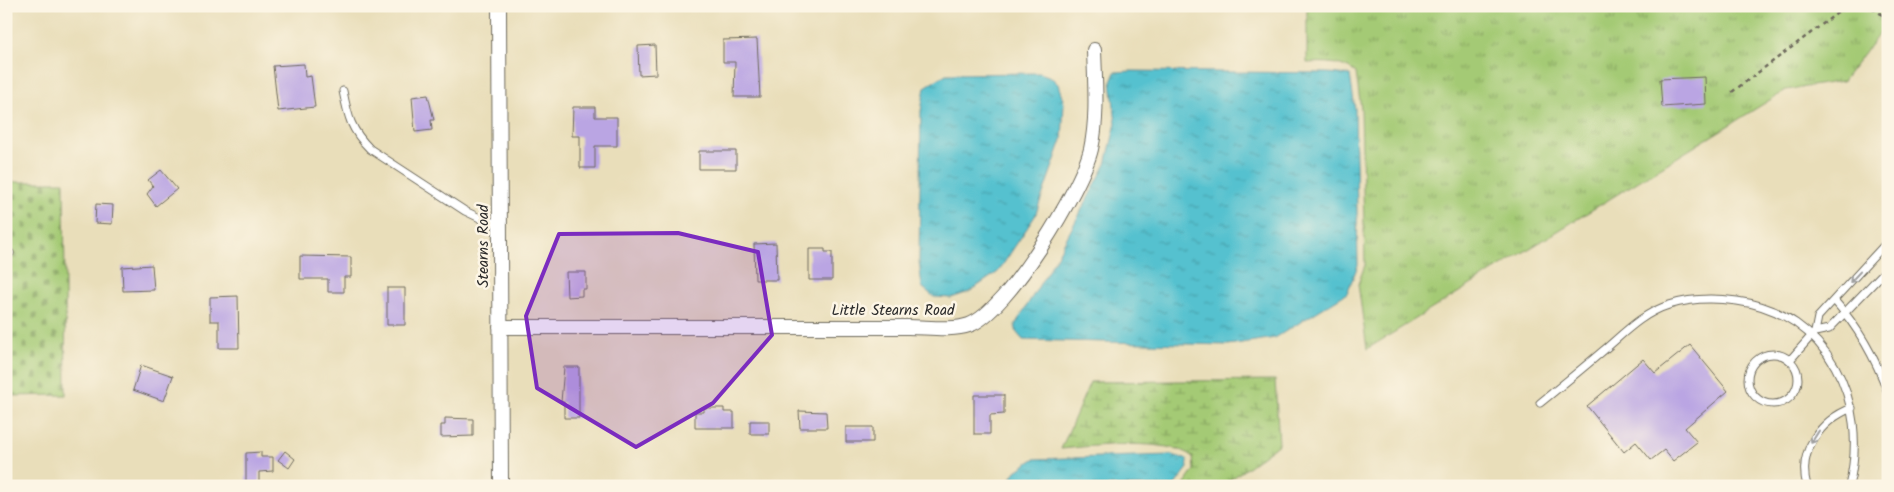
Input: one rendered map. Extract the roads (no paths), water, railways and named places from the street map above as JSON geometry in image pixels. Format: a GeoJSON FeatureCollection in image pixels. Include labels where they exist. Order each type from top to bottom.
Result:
{"type":"FeatureCollection","features":[{"type":"Feature","properties":{"kind":"street","name":"Stearns Road"},"geometry":{"type":"LineString","coordinates":[[499,6],[501,486]]}},
{"type":"Feature","properties":{"kind":"street","name":"Little Stearns Road"},"geometry":{"type":"LineString","coordinates":[[500,327],[908,327],[969,325],[990,311],[1013,288],[1039,249],[1080,176],[1094,136],[1094,50]]}},
{"type":"Feature","properties":{"kind":"lane"},"geometry":{"type":"LineString","coordinates":[[344,91],[348,119],[358,138],[370,149],[465,210],[484,220],[500,224]]}},
{"type":"Feature","properties":{"kind":"lane"},"geometry":{"type":"LineString","coordinates":[[1814,334],[1818,317],[1888,241]]}},
{"type":"Feature","properties":{"kind":"lane"},"geometry":{"type":"LineString","coordinates":[[1790,360],[1814,334],[1829,328],[1845,313],[1888,268]]}},
{"type":"Feature","properties":{"kind":"lane"},"geometry":{"type":"LineString","coordinates":[[1540,403],[1644,316],[1669,305],[1691,300],[1719,298],[1769,308],[1814,334],[1844,383],[1852,408],[1856,436],[1855,462],[1849,486]]}},
{"type":"Feature","properties":{"kind":"lane"},"geometry":{"type":"LineString","coordinates":[[1834,300],[1845,313],[1880,368],[1888,393]]}},
{"type":"Feature","properties":{"kind":"lane"},"geometry":{"type":"LineString","coordinates":[[1776,354],[1790,360],[1798,376],[1794,392],[1781,403],[1772,404],[1756,398],[1751,392],[1748,376],[1754,362],[1760,357],[1776,354]]}},
{"type":"Feature","properties":{"kind":"lane"},"geometry":{"type":"LineString","coordinates":[[1806,486],[1806,460],[1811,442],[1822,426],[1838,414],[1852,408]]}},
{"type":"Feature","properties":{"kind":"water"},"geometry":{"type":"Polygon","coordinates":[[[1115,72],[1328,73],[1350,75],[1355,109],[1358,265],[1347,293],[1275,338],[1228,345],[1023,340],[1017,333],[1015,325],[1057,256],[1106,164],[1116,123],[1111,82],[1115,72]]]}},
{"type":"Feature","properties":{"kind":"water"},"geometry":{"type":"Polygon","coordinates":[[[1040,73],[1051,77],[1058,84],[1064,103],[1062,140],[1035,216],[998,272],[969,292],[951,298],[934,297],[922,287],[919,261],[921,111],[925,87],[946,74],[1040,73]]]}},
{"type":"Feature","properties":{"kind":"water"},"geometry":{"type":"Polygon","coordinates":[[[1172,455],[1187,459],[1188,468],[1174,486],[1006,486],[1016,471],[1034,459],[1172,455]]]}}]}
